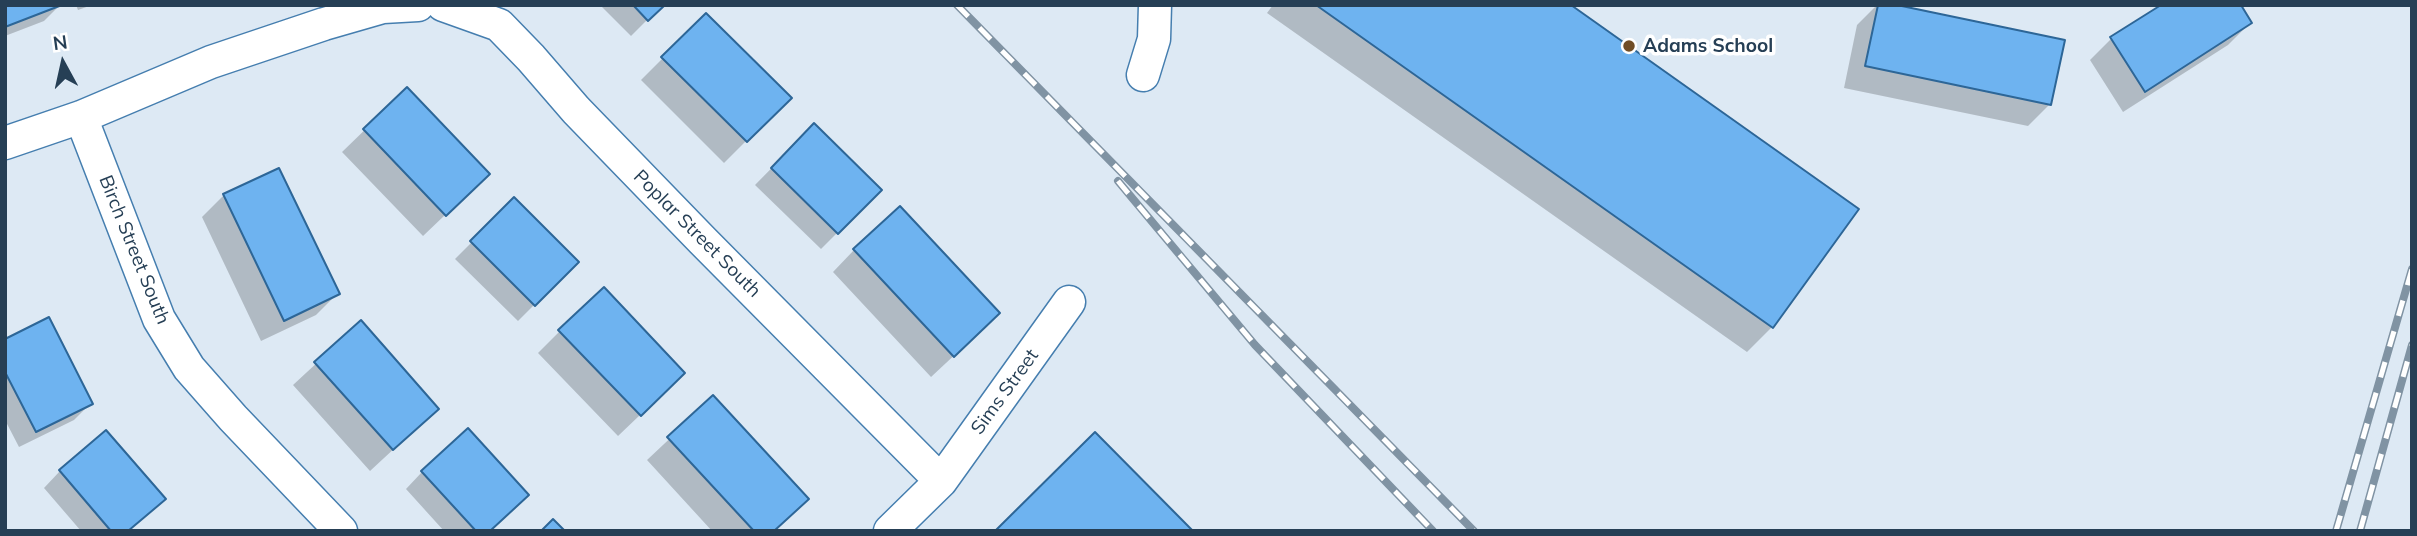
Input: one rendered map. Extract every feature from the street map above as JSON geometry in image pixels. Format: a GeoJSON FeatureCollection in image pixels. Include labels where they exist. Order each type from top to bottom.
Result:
{"type":"FeatureCollection","features":[{"type":"Feature","properties":{"kind":"street"},"geometry":{"type":"LineString","coordinates":[[5,143],[81,117],[211,62],[324,24],[383,7],[418,5]]}},
{"type":"Feature","properties":{"kind":"street","name":"Poplar Street South"},"geometry":{"type":"LineString","coordinates":[[443,5],[499,25],[692,230],[940,481]]}},
{"type":"Feature","properties":{"kind":"street"},"geometry":{"type":"LineString","coordinates":[[1143,75],[1154,39],[1156,5]]}},
{"type":"Feature","properties":{"kind":"street","name":"Birch Street South"},"geometry":{"type":"LineString","coordinates":[[81,117],[159,319],[189,368],[341,531]]}},
{"type":"Feature","properties":{"kind":"street","name":"Sims Street"},"geometry":{"type":"LineString","coordinates":[[890,531],[940,481],[1069,302]]}},
{"type":"Feature","properties":{"kind":"building"},"geometry":{"type":"Polygon","coordinates":[[[5,5],[62,5],[5,27],[5,5]]]}},
{"type":"Feature","properties":{"kind":"building"},"geometry":{"type":"Polygon","coordinates":[[[633,5],[665,5],[648,21],[633,5]]]}},
{"type":"Feature","properties":{"kind":"building"},"geometry":{"type":"Polygon","coordinates":[[[1316,5],[1571,5],[1859,209],[1773,328],[1316,5]]]}},
{"type":"Feature","properties":{"kind":"building"},"geometry":{"type":"Polygon","coordinates":[[[1878,5],[1897,5],[2065,40],[2051,105],[1865,66],[1878,5]]]}},
{"type":"Feature","properties":{"kind":"building"},"geometry":{"type":"Polygon","coordinates":[[[2161,5],[2241,5],[2252,23],[2145,92],[2110,37],[2161,5]]]}},
{"type":"Feature","properties":{"kind":"building"},"geometry":{"type":"Polygon","coordinates":[[[706,13],[792,98],[747,142],[661,57],[706,13]]]}},
{"type":"Feature","properties":{"kind":"building"},"geometry":{"type":"Polygon","coordinates":[[[407,87],[490,174],[446,216],[363,129],[407,87]]]}},
{"type":"Feature","properties":{"kind":"building"},"geometry":{"type":"Polygon","coordinates":[[[814,123],[882,190],[838,234],[771,168],[814,123]]]}},
{"type":"Feature","properties":{"kind":"building"},"geometry":{"type":"Polygon","coordinates":[[[279,168],[340,294],[284,321],[223,194],[279,168]]]}},
{"type":"Feature","properties":{"kind":"building"},"geometry":{"type":"Polygon","coordinates":[[[514,197],[579,262],[535,306],[470,241],[514,197]]]}},
{"type":"Feature","properties":{"kind":"building"},"geometry":{"type":"Polygon","coordinates":[[[900,206],[1000,313],[954,357],[853,249],[900,206]]]}},
{"type":"Feature","properties":{"kind":"building"},"geometry":{"type":"Polygon","coordinates":[[[604,287],[685,373],[641,416],[558,330],[604,287]]]}},
{"type":"Feature","properties":{"kind":"building"},"geometry":{"type":"Polygon","coordinates":[[[49,317],[93,404],[36,432],[5,372],[5,339],[49,317]]]}},
{"type":"Feature","properties":{"kind":"building"},"geometry":{"type":"Polygon","coordinates":[[[361,320],[439,409],[393,450],[314,362],[361,320]]]}},
{"type":"Feature","properties":{"kind":"building"},"geometry":{"type":"Polygon","coordinates":[[[713,395],[809,499],[774,531],[754,531],[667,437],[713,395]]]}},
{"type":"Feature","properties":{"kind":"building"},"geometry":{"type":"Polygon","coordinates":[[[468,428],[529,495],[490,531],[476,531],[421,471],[468,428]]]}},
{"type":"Feature","properties":{"kind":"building"},"geometry":{"type":"Polygon","coordinates":[[[106,430],[166,499],[128,531],[111,531],[59,470],[106,430]]]}},
{"type":"Feature","properties":{"kind":"building"},"geometry":{"type":"Polygon","coordinates":[[[1095,432],[1193,531],[995,531],[1095,432]]]}},
{"type":"Feature","properties":{"kind":"building"},"geometry":{"type":"Polygon","coordinates":[[[553,519],[565,531],[541,531],[553,519]]]}},
{"type":"Feature","properties":{"kind":"railway"},"geometry":{"type":"LineString","coordinates":[[957,5],[1474,531]]}},
{"type":"Feature","properties":{"kind":"railway"},"geometry":{"type":"LineString","coordinates":[[1118,181],[1255,345],[1433,531]]}},
{"type":"Feature","properties":{"kind":"railway"},"geometry":{"type":"LineString","coordinates":[[2336,531],[2412,269]]}},
{"type":"Feature","properties":{"kind":"railway"},"geometry":{"type":"LineString","coordinates":[[2360,531],[2412,345]]}},
{"type":"Feature","properties":{"kind":"place","name":"Adams School"},"geometry":{"type":"Point","coordinates":[1629,46]}}]}
